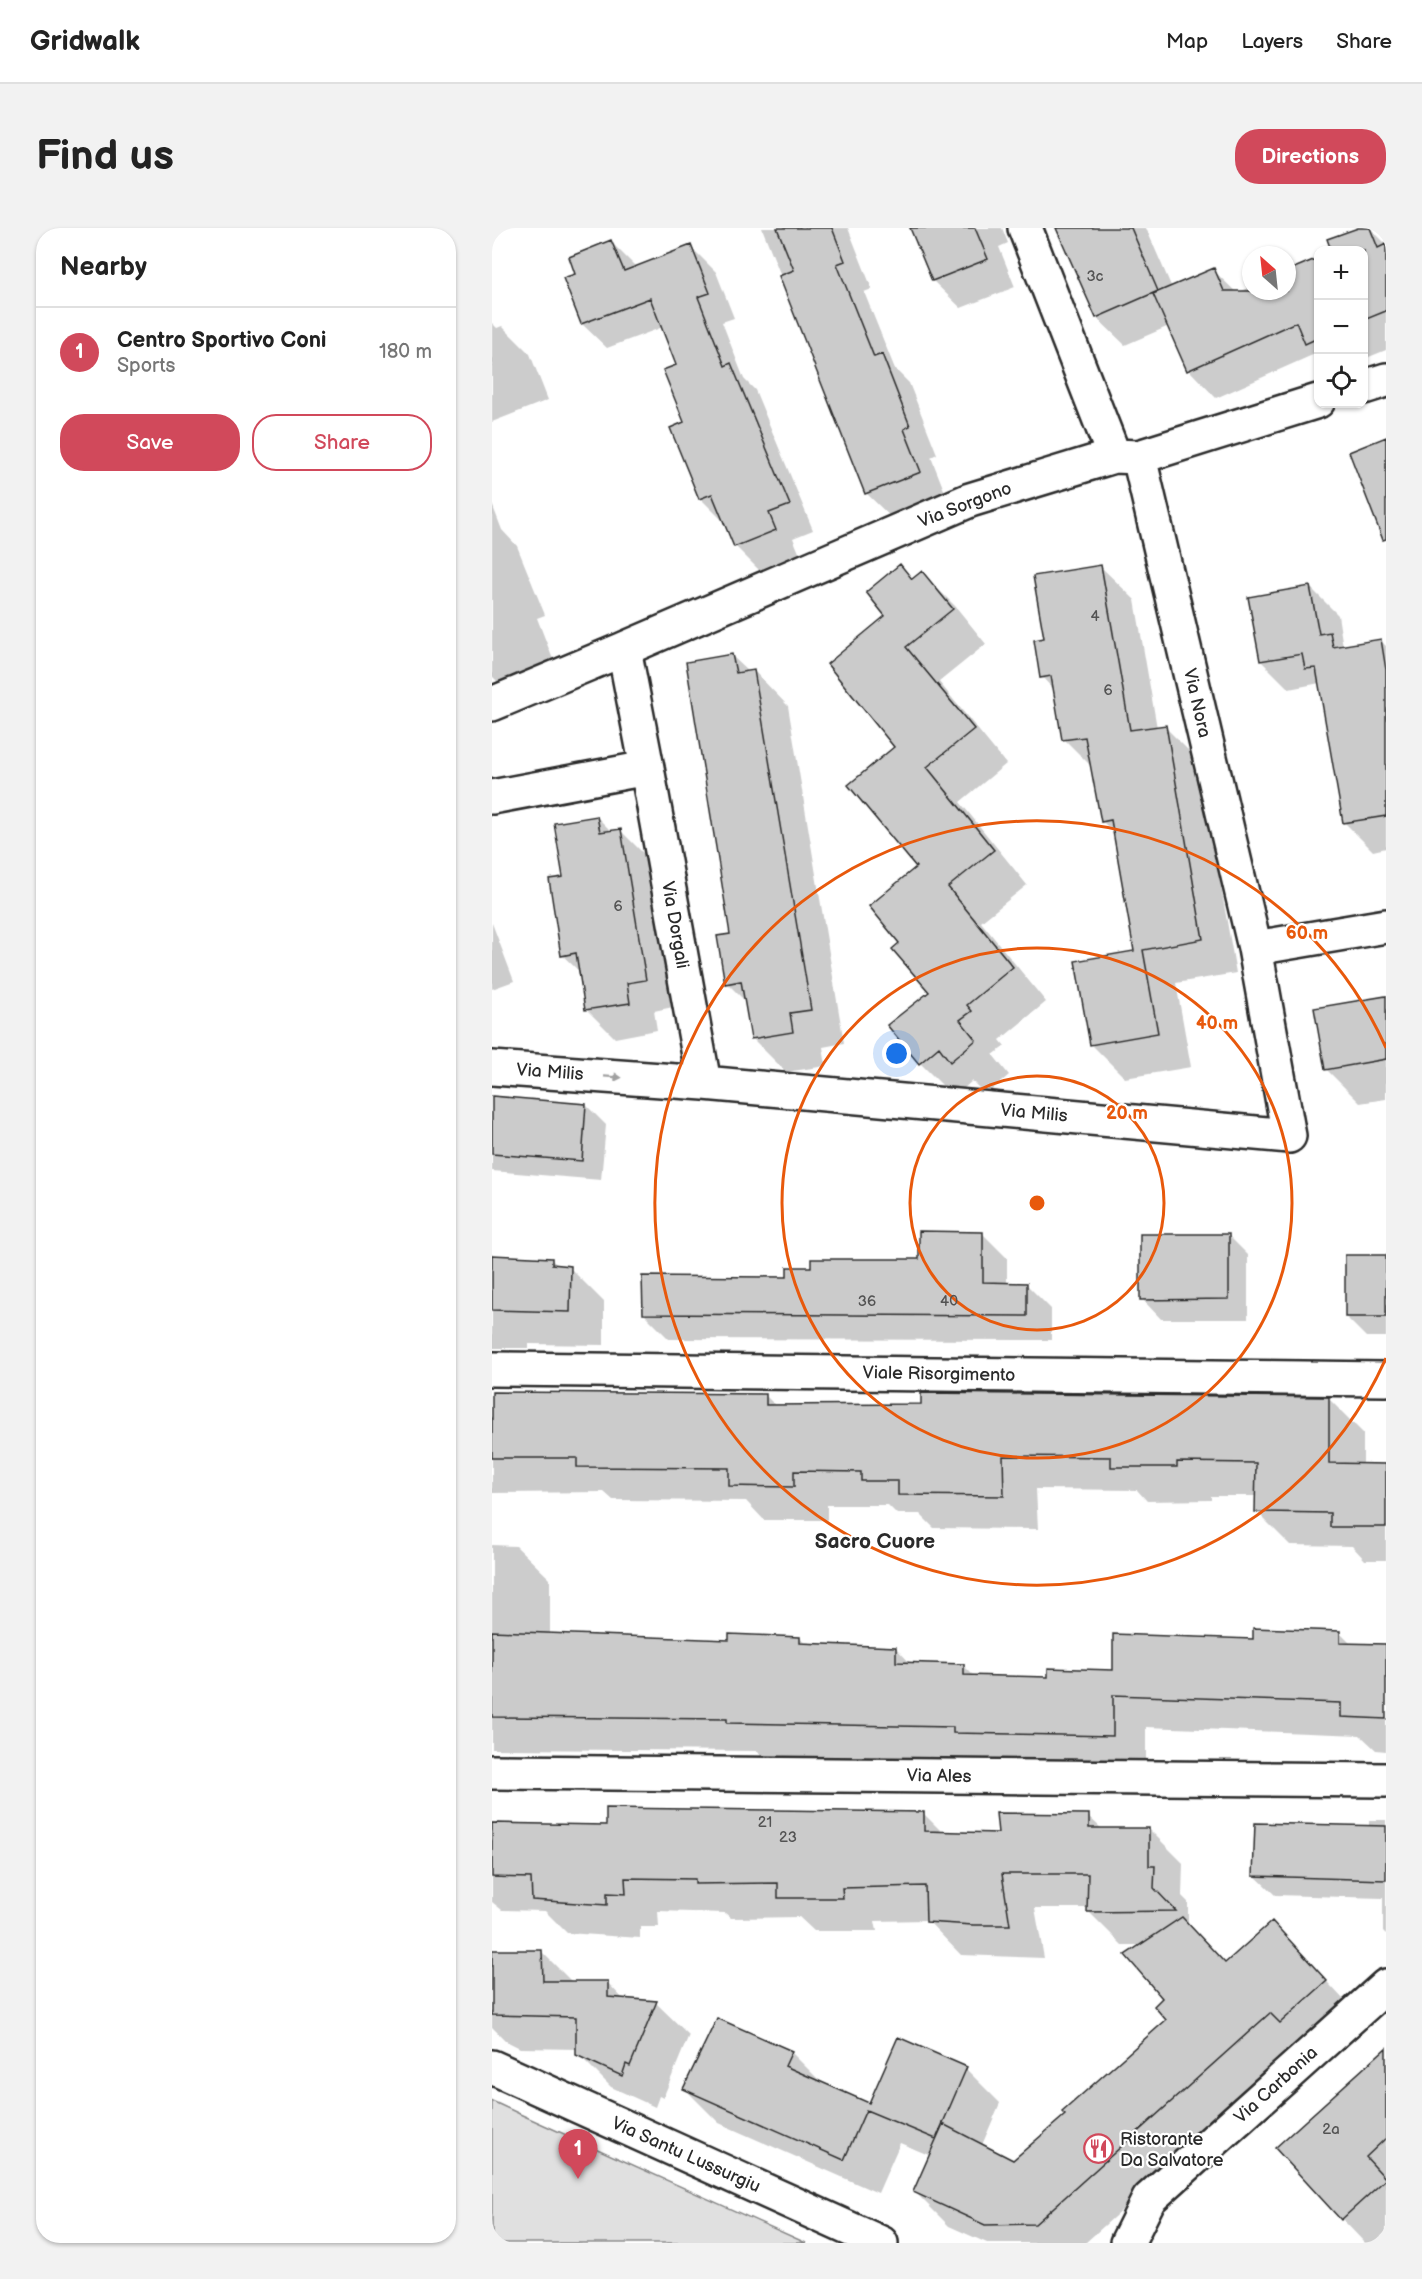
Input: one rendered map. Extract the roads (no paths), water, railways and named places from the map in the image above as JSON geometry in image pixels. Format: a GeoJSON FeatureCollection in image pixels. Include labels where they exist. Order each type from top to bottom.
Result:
{"type":"FeatureCollection","features":[{"type":"Feature","properties":{"kind":"street","name":"Via Nora"},"geometry":{"type":"LineString","coordinates":[[1025,228],[1127,456],[1256,948]]}},
{"type":"Feature","properties":{"kind":"street"},"geometry":{"type":"LineString","coordinates":[[1368,386],[1386,380]]}},
{"type":"Feature","properties":{"kind":"street","name":"Via Sorgono"},"geometry":{"type":"LineString","coordinates":[[624,649],[970,500],[1314,402]]}},
{"type":"Feature","properties":{"kind":"street"},"geometry":{"type":"LineString","coordinates":[[492,704],[624,649]]}},
{"type":"Feature","properties":{"kind":"street","name":"Via Dorgali"},"geometry":{"type":"LineString","coordinates":[[624,649],[704,1083]]}},
{"type":"Feature","properties":{"kind":"street"},"geometry":{"type":"LineString","coordinates":[[492,797],[647,768]]}},
{"type":"Feature","properties":{"kind":"street"},"geometry":{"type":"LineString","coordinates":[[1256,948],[1386,926]]}},
{"type":"Feature","properties":{"kind":"street","name":"Via Milis"},"geometry":{"type":"LineString","coordinates":[[492,1068],[704,1083],[1289,1136],[1256,948]]}},
{"type":"Feature","properties":{"kind":"street","name":"Viale Risorgimento"},"geometry":{"type":"LineString","coordinates":[[492,1369],[1386,1379]]}},
{"type":"Feature","properties":{"kind":"street","name":"Via Ales"},"geometry":{"type":"LineString","coordinates":[[492,1772],[1386,1780]]}},
{"type":"Feature","properties":{"kind":"street","name":"Via Carbonia"},"geometry":{"type":"LineString","coordinates":[[1127,2243],[1149,2199],[1386,1986]]}},
{"type":"Feature","properties":{"kind":"street","name":"Via Santu Lussurgiu"},"geometry":{"type":"LineString","coordinates":[[492,2067],[880,2243]]}},
{"type":"Feature","properties":{"kind":"place","name":"Ristorante Da Salvatore"},"geometry":{"type":"Point","coordinates":[1099,2149]}},
{"type":"Feature","properties":{"kind":"place","name":"Centro Sportivo Coni"},"geometry":{"type":"Point","coordinates":[578,2179]}},
{"type":"Feature","properties":{"kind":"district","name":"Sacro Cuore"},"geometry":{"type":"Point","coordinates":[875,1541]}}]}
